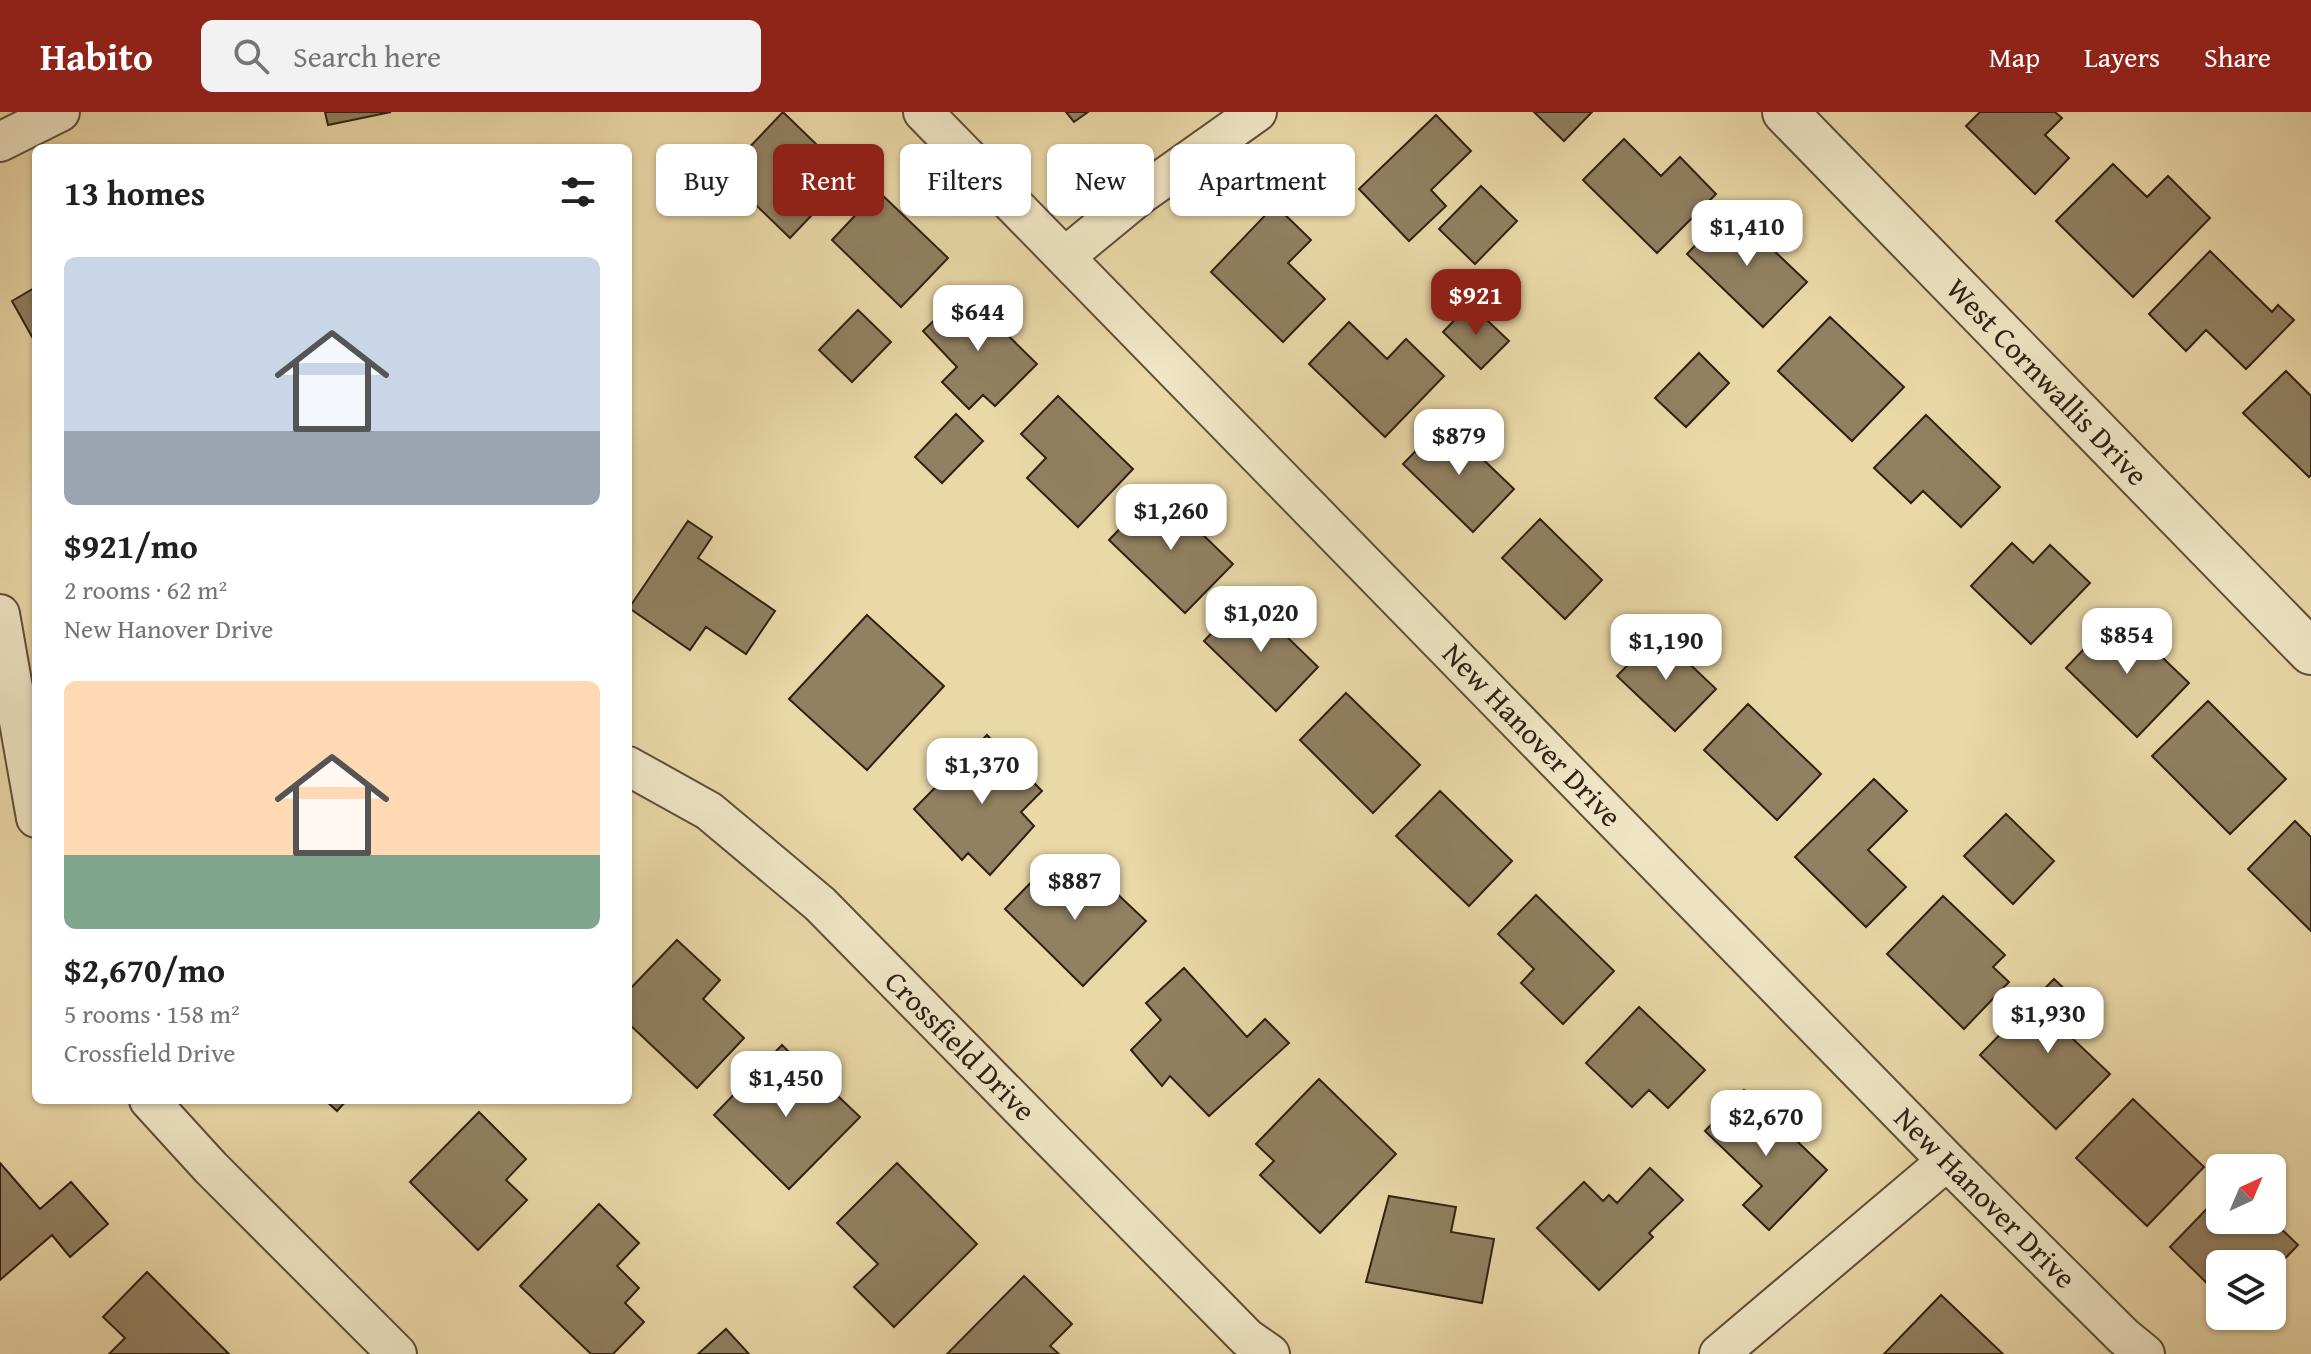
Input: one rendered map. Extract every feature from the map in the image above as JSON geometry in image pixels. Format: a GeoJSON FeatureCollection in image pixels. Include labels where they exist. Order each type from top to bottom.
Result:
{"type":"FeatureCollection","features":[{"type":"Feature","properties":{"kind":"street"},"geometry":{"type":"LineString","coordinates":[[0,142],[60,112]]}},
{"type":"Feature","properties":{"kind":"street","name":"New Hanover Drive"},"geometry":{"type":"LineString","coordinates":[[923,112],[1947,1161],[2123,1336],[2145,1354]]}},
{"type":"Feature","properties":{"kind":"street"},"geometry":{"type":"LineString","coordinates":[[1066,256],[1140,195],[1257,112]]}},
{"type":"Feature","properties":{"kind":"street","name":"West Cornwallis Drive"},"geometry":{"type":"LineString","coordinates":[[1785,112],[2311,652]]}},
{"type":"Feature","properties":{"kind":"street"},"geometry":{"type":"LineString","coordinates":[[0,614],[28,712],[32,765]]}},
{"type":"Feature","properties":{"kind":"street","name":"Crossfield Drive"},"geometry":{"type":"LineString","coordinates":[[632,768],[709,811],[820,904],[1247,1338],[1270,1354]]}},
{"type":"Feature","properties":{"kind":"street"},"geometry":{"type":"LineString","coordinates":[[153,1104],[211,1168],[397,1354]]}},
{"type":"Feature","properties":{"kind":"street"},"geometry":{"type":"LineString","coordinates":[[1719,1354],[1947,1161]]}},
{"type":"Feature","properties":{"kind":"building"},"geometry":{"type":"Polygon","coordinates":[[[325,112],[391,112],[328,125],[325,112]]]}},
{"type":"Feature","properties":{"kind":"building"},"geometry":{"type":"Polygon","coordinates":[[[783,112],[816,144],[773,144],[773,216],[811,216],[790,238],[757,206],[757,144],[753,144],[783,112]]]}},
{"type":"Feature","properties":{"kind":"building"},"geometry":{"type":"Polygon","coordinates":[[[1066,112],[1088,112],[1074,122],[1066,112]]]}},
{"type":"Feature","properties":{"kind":"building"},"geometry":{"type":"Polygon","coordinates":[[[1534,112],[1592,112],[1564,141],[1534,112]]]}},
{"type":"Feature","properties":{"kind":"building"},"geometry":{"type":"Polygon","coordinates":[[[1980,112],[2055,112],[2062,118],[2045,135],[2069,158],[2035,194],[1966,126],[1980,112]]]}},
{"type":"Feature","properties":{"kind":"building"},"geometry":{"type":"Polygon","coordinates":[[[1436,115],[1471,151],[1431,190],[1446,206],[1409,241],[1359,189],[1436,115]]]}},
{"type":"Feature","properties":{"kind":"building"},"geometry":{"type":"Polygon","coordinates":[[[1624,139],[1661,176],[1680,157],[1716,194],[1657,253],[1583,180],[1624,139]]]}},
{"type":"Feature","properties":{"kind":"building"},"geometry":{"type":"Polygon","coordinates":[[[2113,164],[2147,197],[2168,176],[2210,218],[2133,297],[2056,221],[2113,164]]]}},
{"type":"Feature","properties":{"kind":"building"},"geometry":{"type":"Polygon","coordinates":[[[1481,186],[1517,221],[1475,264],[1439,229],[1481,186]]]}},
{"type":"Feature","properties":{"kind":"building"},"geometry":{"type":"Polygon","coordinates":[[[884,197],[900,212],[900,216],[904,216],[948,258],[901,307],[832,240],[855,216],[884,216],[884,197]]]}},
{"type":"Feature","properties":{"kind":"building"},"geometry":{"type":"Polygon","coordinates":[[[1730,209],[1807,282],[1763,327],[1687,254],[1730,209]]]}},
{"type":"Feature","properties":{"kind":"building"},"geometry":{"type":"Polygon","coordinates":[[[1264,216],[1286,216],[1311,240],[1288,263],[1325,299],[1283,342],[1211,272],[1264,216]]]}},
{"type":"Feature","properties":{"kind":"building"},"geometry":{"type":"Polygon","coordinates":[[[2210,251],[2272,312],[2278,305],[2294,320],[2246,369],[2206,330],[2186,351],[2149,314],[2210,251]]]}},
{"type":"Feature","properties":{"kind":"building"},"geometry":{"type":"Polygon","coordinates":[[[32,289],[32,337],[12,301],[32,289]]]}},
{"type":"Feature","properties":{"kind":"building"},"geometry":{"type":"Polygon","coordinates":[[[964,292],[1037,364],[995,406],[983,395],[969,409],[942,382],[957,367],[923,331],[964,292]]]}},
{"type":"Feature","properties":{"kind":"building"},"geometry":{"type":"Polygon","coordinates":[[[1470,304],[1509,341],[1481,369],[1443,332],[1470,304]]]}},
{"type":"Feature","properties":{"kind":"building"},"geometry":{"type":"Polygon","coordinates":[[[858,310],[891,342],[852,382],[819,350],[858,310]]]}},
{"type":"Feature","properties":{"kind":"building"},"geometry":{"type":"Polygon","coordinates":[[[1830,317],[1904,387],[1852,441],[1778,371],[1830,317]]]}},
{"type":"Feature","properties":{"kind":"building"},"geometry":{"type":"Polygon","coordinates":[[[1349,322],[1387,359],[1406,339],[1444,376],[1385,437],[1309,364],[1349,322]]]}},
{"type":"Feature","properties":{"kind":"building"},"geometry":{"type":"Polygon","coordinates":[[[1699,353],[1729,383],[1686,427],[1655,398],[1699,353]]]}},
{"type":"Feature","properties":{"kind":"building"},"geometry":{"type":"Polygon","coordinates":[[[2286,371],[2311,396],[2309,477],[2243,413],[2286,371]]]}},
{"type":"Feature","properties":{"kind":"building"},"geometry":{"type":"Polygon","coordinates":[[[1058,396],[1133,469],[1078,527],[1027,478],[1046,458],[1021,434],[1058,396]]]}},
{"type":"Feature","properties":{"kind":"building"},"geometry":{"type":"Polygon","coordinates":[[[956,414],[983,441],[942,483],[915,457],[956,414]]]}},
{"type":"Feature","properties":{"kind":"building"},"geometry":{"type":"Polygon","coordinates":[[[1926,415],[2000,487],[1961,527],[1923,491],[1911,503],[1874,468],[1926,415]]]}},
{"type":"Feature","properties":{"kind":"building"},"geometry":{"type":"Polygon","coordinates":[[[1444,422],[1514,489],[1473,532],[1403,464],[1444,422]]]}},
{"type":"Feature","properties":{"kind":"building"},"geometry":{"type":"Polygon","coordinates":[[[1157,490],[1233,564],[1185,613],[1109,540],[1157,490]]]}},
{"type":"Feature","properties":{"kind":"building"},"geometry":{"type":"Polygon","coordinates":[[[1540,519],[1602,580],[1565,619],[1502,558],[1540,519]]]}},
{"type":"Feature","properties":{"kind":"building"},"geometry":{"type":"Polygon","coordinates":[[[688,521],[712,537],[698,558],[775,611],[746,654],[706,627],[690,650],[632,610],[632,604],[688,521]]]}},
{"type":"Feature","properties":{"kind":"building"},"geometry":{"type":"Polygon","coordinates":[[[2012,543],[2033,563],[2050,545],[2090,583],[2031,644],[1971,586],[2012,543]]]}},
{"type":"Feature","properties":{"kind":"building"},"geometry":{"type":"Polygon","coordinates":[[[1246,597],[1318,667],[1276,711],[1204,641],[1246,597]]]}},
{"type":"Feature","properties":{"kind":"building"},"geometry":{"type":"Polygon","coordinates":[[[2117,614],[2189,683],[2137,737],[2066,668],[2117,614]]]}},
{"type":"Feature","properties":{"kind":"building"},"geometry":{"type":"Polygon","coordinates":[[[867,615],[944,686],[867,770],[789,699],[867,615]]]}},
{"type":"Feature","properties":{"kind":"building"},"geometry":{"type":"Polygon","coordinates":[[[1658,634],[1716,689],[1675,731],[1617,676],[1658,634]]]}},
{"type":"Feature","properties":{"kind":"building"},"geometry":{"type":"Polygon","coordinates":[[[1346,693],[1420,765],[1373,813],[1300,740],[1346,693]]]}},
{"type":"Feature","properties":{"kind":"building"},"geometry":{"type":"Polygon","coordinates":[[[2208,701],[2286,779],[2230,834],[2152,756],[2208,701]]]}},
{"type":"Feature","properties":{"kind":"building"},"geometry":{"type":"Polygon","coordinates":[[[1748,704],[1821,774],[1777,820],[1704,750],[1748,704]]]}},
{"type":"Feature","properties":{"kind":"building"},"geometry":{"type":"Polygon","coordinates":[[[987,735],[1042,791],[1021,812],[1034,826],[990,875],[968,853],[962,860],[914,809],[987,735]]]}},
{"type":"Feature","properties":{"kind":"building"},"geometry":{"type":"Polygon","coordinates":[[[1874,779],[1907,811],[1868,850],[1906,887],[1866,927],[1795,857],[1874,779]]]}},
{"type":"Feature","properties":{"kind":"building"},"geometry":{"type":"Polygon","coordinates":[[[1440,791],[1512,861],[1469,906],[1396,836],[1440,791]]]}},
{"type":"Feature","properties":{"kind":"building"},"geometry":{"type":"Polygon","coordinates":[[[2006,814],[2054,861],[2013,904],[1964,856],[2006,814]]]}},
{"type":"Feature","properties":{"kind":"building"},"geometry":{"type":"Polygon","coordinates":[[[2295,821],[2311,837],[2311,931],[2248,869],[2295,821]]]}},
{"type":"Feature","properties":{"kind":"building"},"geometry":{"type":"Polygon","coordinates":[[[1052,861],[1093,901],[1109,886],[1146,921],[1083,986],[1005,909],[1052,861]]]}},
{"type":"Feature","properties":{"kind":"building"},"geometry":{"type":"Polygon","coordinates":[[[1536,895],[1614,971],[1563,1024],[1521,983],[1534,969],[1498,934],[1536,895]]]}},
{"type":"Feature","properties":{"kind":"building"},"geometry":{"type":"Polygon","coordinates":[[[1943,896],[2005,955],[1993,967],[2009,982],[1964,1029],[1887,954],[1943,896]]]}},
{"type":"Feature","properties":{"kind":"building"},"geometry":{"type":"Polygon","coordinates":[[[677,940],[720,980],[703,999],[744,1038],[697,1088],[632,1027],[632,987],[677,940]]]}},
{"type":"Feature","properties":{"kind":"building"},"geometry":{"type":"Polygon","coordinates":[[[1184,968],[1247,1037],[1265,1019],[1289,1043],[1209,1116],[1170,1076],[1162,1086],[1131,1050],[1161,1020],[1146,1003],[1184,968]]]}},
{"type":"Feature","properties":{"kind":"building"},"geometry":{"type":"Polygon","coordinates":[[[2054,979],[2094,1017],[2073,1039],[2110,1074],[2056,1129],[1980,1055],[2054,979]]]}},
{"type":"Feature","properties":{"kind":"building"},"geometry":{"type":"Polygon","coordinates":[[[1639,1007],[1705,1070],[1668,1108],[1649,1090],[1632,1107],[1586,1063],[1639,1007]]]}},
{"type":"Feature","properties":{"kind":"building"},"geometry":{"type":"Polygon","coordinates":[[[782,1045],[803,1066],[786,1084],[802,1099],[821,1080],[860,1117],[789,1189],[714,1115],[782,1045]]]}},
{"type":"Feature","properties":{"kind":"building"},"geometry":{"type":"Polygon","coordinates":[[[1319,1079],[1396,1154],[1320,1233],[1260,1175],[1274,1161],[1256,1144],[1319,1079]]]}},
{"type":"Feature","properties":{"kind":"building"},"geometry":{"type":"Polygon","coordinates":[[[1744,1090],[1827,1170],[1769,1230],[1743,1205],[1762,1186],[1705,1131],[1744,1090]]]}},
{"type":"Feature","properties":{"kind":"building"},"geometry":{"type":"Polygon","coordinates":[[[2133,1099],[2204,1167],[2147,1226],[2076,1158],[2133,1099]]]}},
{"type":"Feature","properties":{"kind":"building"},"geometry":{"type":"Polygon","coordinates":[[[329,1104],[343,1104],[337,1111],[329,1104]]]}},
{"type":"Feature","properties":{"kind":"building"},"geometry":{"type":"Polygon","coordinates":[[[479,1112],[526,1159],[506,1180],[527,1200],[478,1250],[410,1182],[479,1112]]]}},
{"type":"Feature","properties":{"kind":"building"},"geometry":{"type":"Polygon","coordinates":[[[0,1163],[40,1209],[71,1182],[108,1224],[70,1257],[52,1235],[0,1280],[0,1163]]]}},
{"type":"Feature","properties":{"kind":"building"},"geometry":{"type":"Polygon","coordinates":[[[897,1163],[977,1244],[894,1327],[854,1287],[878,1264],[837,1223],[897,1163]]]}},
{"type":"Feature","properties":{"kind":"building"},"geometry":{"type":"Polygon","coordinates":[[[1650,1168],[1683,1200],[1649,1233],[1653,1237],[1599,1290],[1537,1228],[1584,1182],[1603,1201],[1609,1195],[1617,1203],[1650,1168]]]}},
{"type":"Feature","properties":{"kind":"building"},"geometry":{"type":"Polygon","coordinates":[[[1389,1196],[1456,1207],[1451,1232],[1494,1239],[1482,1303],[1366,1282],[1389,1196]]]}},
{"type":"Feature","properties":{"kind":"building"},"geometry":{"type":"Polygon","coordinates":[[[599,1204],[639,1243],[617,1266],[639,1288],[625,1303],[644,1322],[613,1354],[591,1354],[520,1286],[599,1204]]]}},
{"type":"Feature","properties":{"kind":"building"},"geometry":{"type":"Polygon","coordinates":[[[2206,1210],[2206,1234],[2286,1233],[2298,1245],[2286,1257],[2286,1250],[2206,1250],[2206,1282],[2170,1247],[2206,1210]]]}},
{"type":"Feature","properties":{"kind":"building"},"geometry":{"type":"Polygon","coordinates":[[[147,1272],[229,1354],[109,1354],[125,1338],[103,1317],[147,1272]]]}},
{"type":"Feature","properties":{"kind":"building"},"geometry":{"type":"Polygon","coordinates":[[[1024,1276],[1072,1324],[1050,1346],[1059,1354],[947,1354],[1024,1276]]]}},
{"type":"Feature","properties":{"kind":"building"},"geometry":{"type":"Polygon","coordinates":[[[1941,1295],[2003,1354],[1884,1354],[1941,1295]]]}},
{"type":"Feature","properties":{"kind":"building"},"geometry":{"type":"Polygon","coordinates":[[[726,1329],[749,1354],[698,1354],[726,1329]]]}}]}
